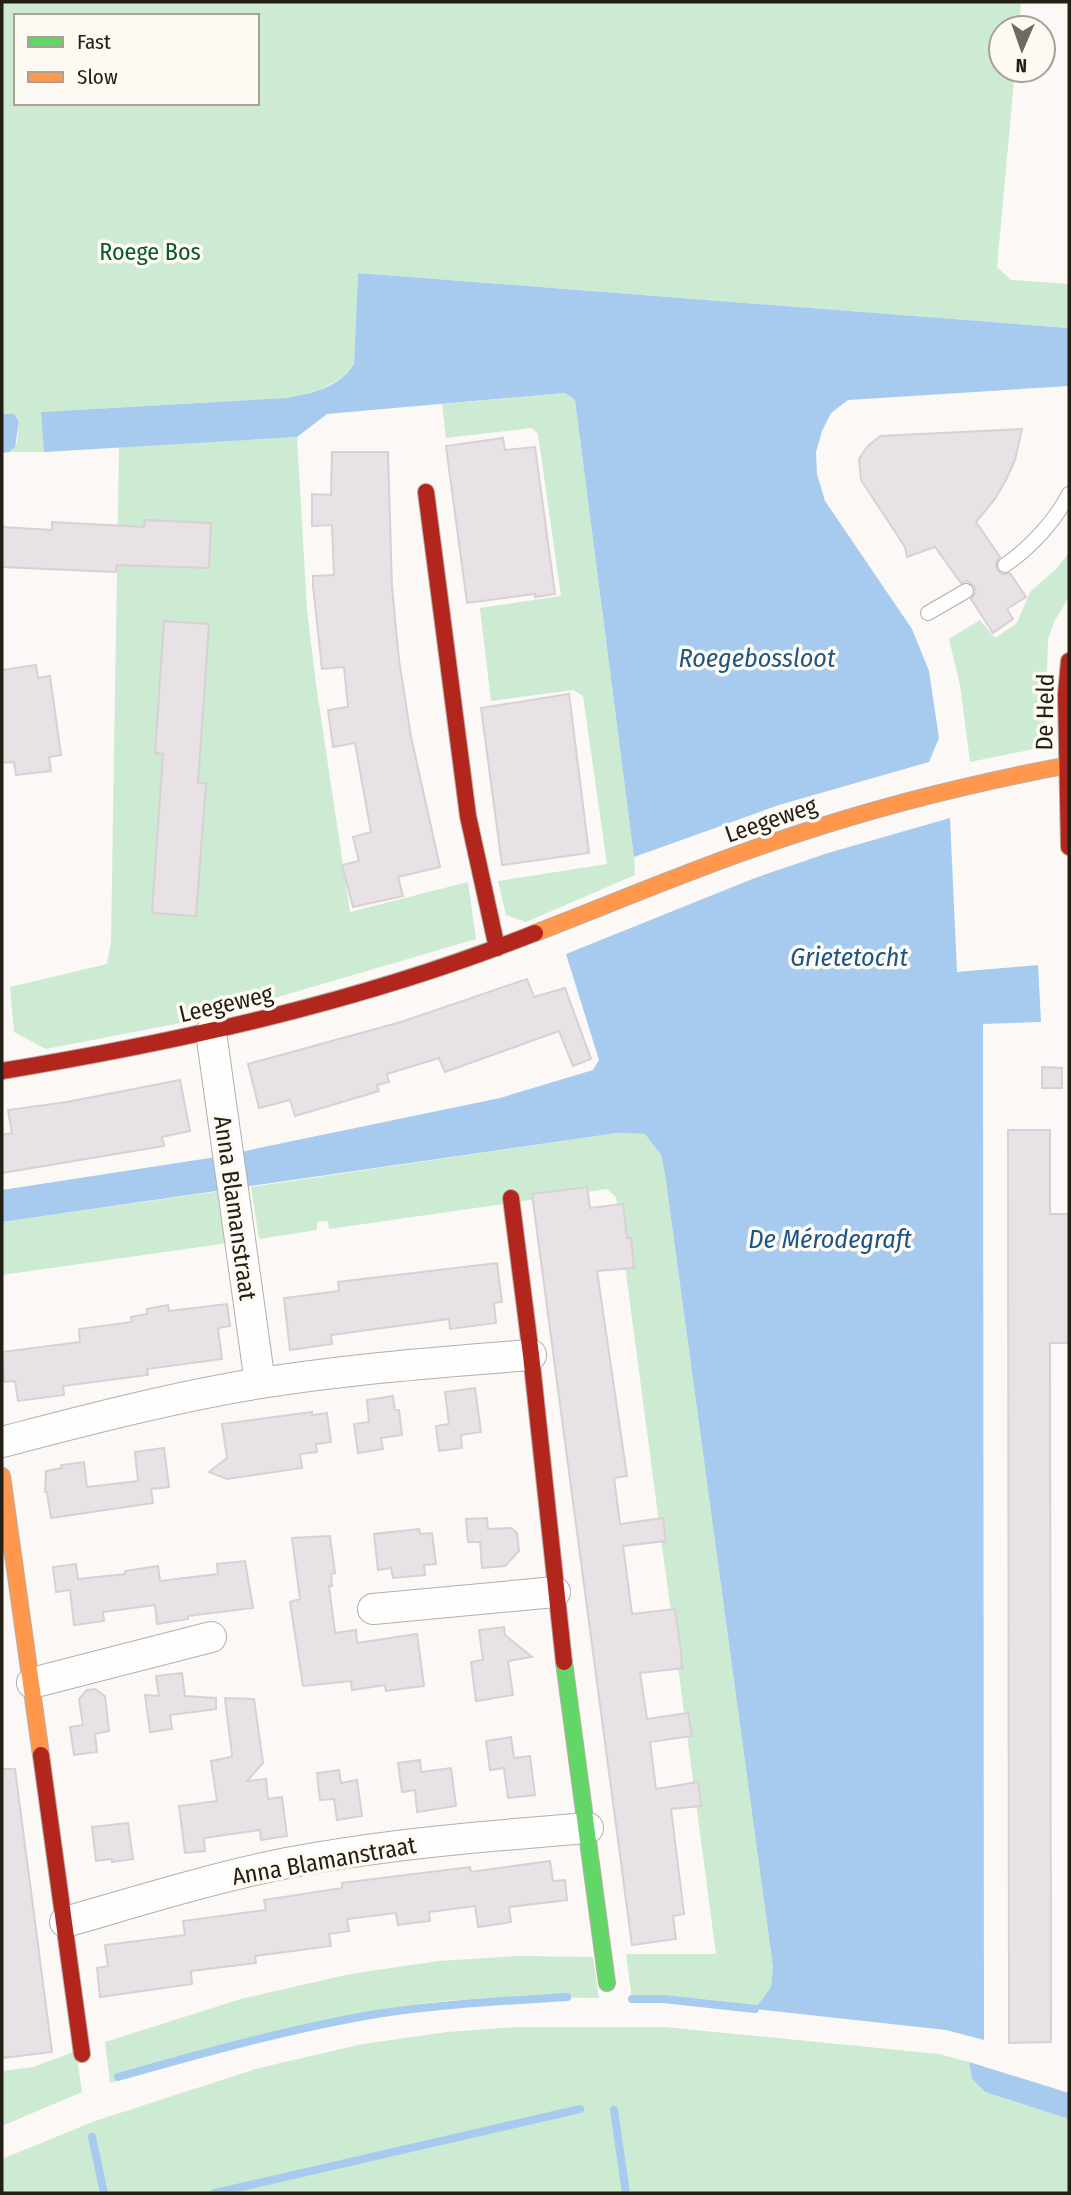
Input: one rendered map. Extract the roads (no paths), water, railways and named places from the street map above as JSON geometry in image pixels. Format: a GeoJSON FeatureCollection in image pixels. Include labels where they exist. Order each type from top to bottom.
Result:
{"type":"FeatureCollection","features":[{"type":"Feature","properties":{"kind":"street"},"geometry":{"type":"LineString","coordinates":[[426,492],[468,816],[496,948]]}},
{"type":"Feature","properties":{"kind":"street","name":"De Held"},"geometry":{"type":"LineString","coordinates":[[1069,661],[1066,695],[1069,846]]}},
{"type":"Feature","properties":{"kind":"street","name":"Leegeweg"},"geometry":{"type":"LineString","coordinates":[[2,1071],[103,1055],[211,1032],[352,997],[496,948],[642,890],[855,815],[965,785],[1068,765]]}},
{"type":"Feature","properties":{"kind":"street","name":"Anna Blamanstraat"},"geometry":{"type":"LineString","coordinates":[[211,1032],[260,1383]]}},
{"type":"Feature","properties":{"kind":"street"},"geometry":{"type":"LineString","coordinates":[[512,1199],[555,1592],[607,1983]]}},
{"type":"Feature","properties":{"kind":"street"},"geometry":{"type":"LineString","coordinates":[[2,1442],[123,1411],[260,1383],[396,1366],[531,1355]]}},
{"type":"Feature","properties":{"kind":"street"},"geometry":{"type":"LineString","coordinates":[[2,1476],[82,2054]]}},
{"type":"Feature","properties":{"kind":"street"},"geometry":{"type":"LineString","coordinates":[[373,1609],[555,1592]]}},
{"type":"Feature","properties":{"kind":"street"},"geometry":{"type":"LineString","coordinates":[[32,1683],[211,1637]]}},
{"type":"Feature","properties":{"kind":"street","name":"Anna Blamanstraat"},"geometry":{"type":"LineString","coordinates":[[65,1922],[185,1888],[285,1864],[372,1849],[588,1828]]}},
{"type":"Feature","properties":{"kind":"lane"},"geometry":{"type":"LineString","coordinates":[[1005,565],[1020,555],[1054,517],[1069,494]]}},
{"type":"Feature","properties":{"kind":"lane"},"geometry":{"type":"LineString","coordinates":[[928,614],[966,591]]}},
{"type":"Feature","properties":{"kind":"water","name":"Roegebossloot"},"geometry":{"type":"Polygon","coordinates":[[[358,273],[1069,328],[1069,386],[848,400],[831,413],[822,431],[816,452],[817,474],[825,501],[912,629],[929,671],[939,738],[929,762],[779,805],[634,857],[575,400],[565,393],[327,414],[297,437],[44,452],[41,412],[286,398],[333,384],[354,364],[358,273]]]}},
{"type":"Feature","properties":{"kind":"water"},"geometry":{"type":"Polygon","coordinates":[[[2,414],[14,414],[19,421],[15,447],[2,453],[2,414]]]}},
{"type":"Feature","properties":{"kind":"water","name":"De Mérodegraft"},"geometry":{"type":"Polygon","coordinates":[[[950,818],[957,972],[1038,965],[1041,1022],[983,1024],[984,2040],[946,2030],[755,2009],[771,1987],[773,1967],[665,1174],[661,1155],[645,1134],[617,1133],[2,1222],[2,1190],[216,1157],[500,1098],[593,1070],[599,1060],[566,954],[755,878],[828,853],[950,818]]]}},
{"type":"Feature","properties":{"kind":"water"},"geometry":{"type":"Polygon","coordinates":[[[969,2062],[1069,2093],[1069,2119],[985,2092],[972,2079],[969,2062]]]}},
{"type":"Feature","properties":{"kind":"waterway"},"geometry":{"type":"LineString","coordinates":[[118,2077],[279,2034],[376,2014],[448,2005],[567,1997]]}},
{"type":"Feature","properties":{"kind":"waterway"},"geometry":{"type":"LineString","coordinates":[[632,1999],[663,1999],[755,2009]]}},
{"type":"Feature","properties":{"kind":"waterway"},"geometry":{"type":"LineString","coordinates":[[215,2193],[580,2109]]}},
{"type":"Feature","properties":{"kind":"waterway"},"geometry":{"type":"LineString","coordinates":[[614,2110],[626,2193]]}},
{"type":"Feature","properties":{"kind":"waterway"},"geometry":{"type":"LineString","coordinates":[[92,2137],[104,2193]]}},
{"type":"Feature","properties":{"kind":"park label","name":"Roege Bos"},"geometry":{"type":"Point","coordinates":[150,252]}},
{"type":"Feature","properties":{"kind":"water label","name":"Grietetocht"},"geometry":{"type":"Point","coordinates":[849,957]}}]}
